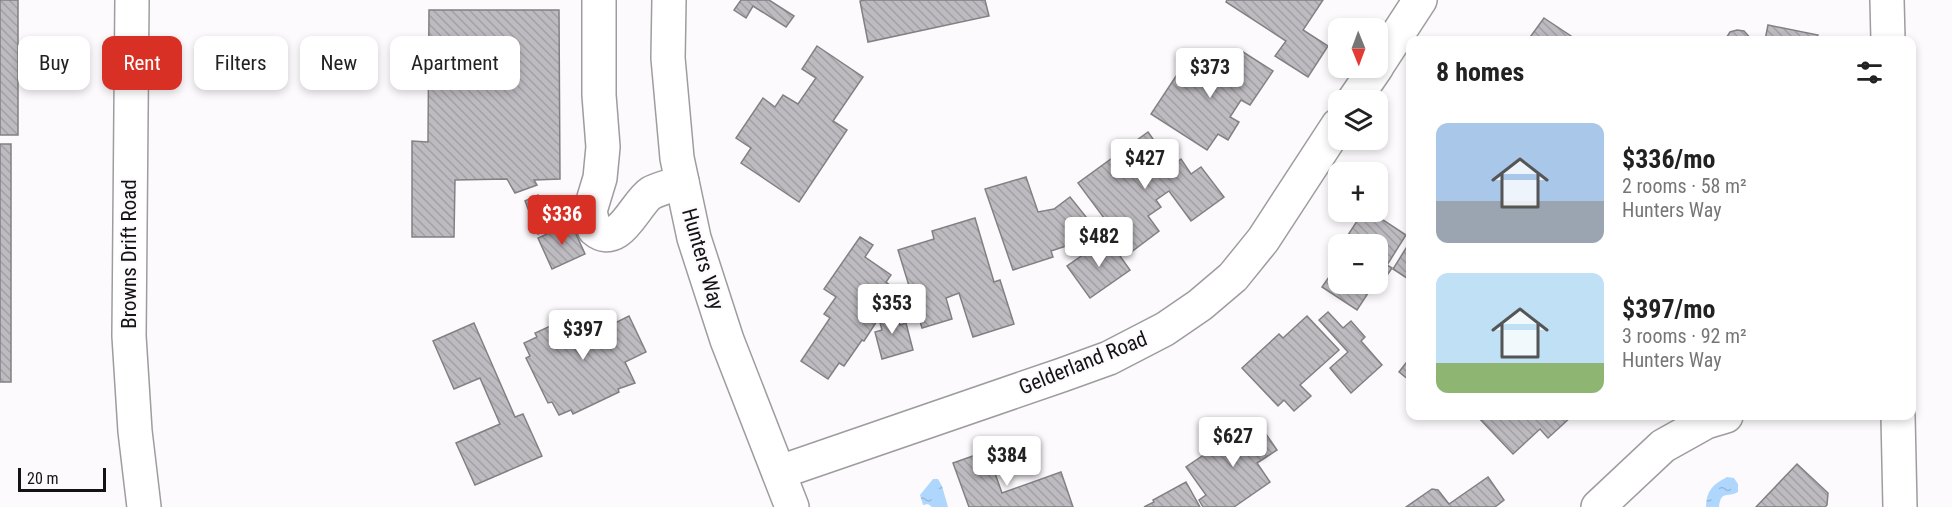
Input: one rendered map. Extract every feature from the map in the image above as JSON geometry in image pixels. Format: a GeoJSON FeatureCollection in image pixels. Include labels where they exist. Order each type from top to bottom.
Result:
{"type":"FeatureCollection","features":[{"type":"Feature","properties":{"kind":"street","name":"Browns Drift Road"},"geometry":{"type":"LineString","coordinates":[[132,0],[129,336],[135,431],[144,507]]}},
{"type":"Feature","properties":{"kind":"street"},"geometry":{"type":"LineString","coordinates":[[599,0],[603,147],[600,178],[590,211],[594,230],[603,234],[617,231],[626,225],[642,201],[650,194],[682,182]]}},
{"type":"Feature","properties":{"kind":"street","name":"Hunters Way"},"geometry":{"type":"LineString","coordinates":[[669,0],[668,58],[677,158],[694,238],[727,340],[792,507]]}},
{"type":"Feature","properties":{"kind":"street"},"geometry":{"type":"LineString","coordinates":[[1388,49],[1420,0]]}},
{"type":"Feature","properties":{"kind":"street"},"geometry":{"type":"LineString","coordinates":[[1887,0],[1888,36]]}},
{"type":"Feature","properties":{"kind":"street","name":"Gelderland Road"},"geometry":{"type":"LineString","coordinates":[[780,472],[1072,372],[1109,358],[1165,329],[1200,305],[1233,277],[1263,240],[1328,140]]}},
{"type":"Feature","properties":{"kind":"street"},"geometry":{"type":"LineString","coordinates":[[1598,507],[1663,446],[1713,420]]}},
{"type":"Feature","properties":{"kind":"street"},"geometry":{"type":"LineString","coordinates":[[1898,420],[1900,507]]}},
{"type":"Feature","properties":{"kind":"water"},"geometry":{"type":"Polygon","coordinates":[[[1727,477],[1734,478],[1738,484],[1738,492],[1723,496],[1719,507],[1706,507],[1711,489],[1727,477]]]}},
{"type":"Feature","properties":{"kind":"water"},"geometry":{"type":"Polygon","coordinates":[[[933,479],[938,479],[942,486],[948,507],[923,505],[920,495],[933,479]]]}},
{"type":"Feature","properties":{"kind":"building"},"geometry":{"type":"Polygon","coordinates":[[[0,0],[18,0],[18,135],[0,135],[0,0]]]}},
{"type":"Feature","properties":{"kind":"building"},"geometry":{"type":"Polygon","coordinates":[[[741,0],[769,0],[794,16],[786,27],[753,6],[746,18],[734,10],[741,0]]]}},
{"type":"Feature","properties":{"kind":"building"},"geometry":{"type":"Polygon","coordinates":[[[985,0],[989,16],[868,42],[860,1],[985,0]]]}},
{"type":"Feature","properties":{"kind":"building"},"geometry":{"type":"Polygon","coordinates":[[[1227,0],[1323,0],[1303,30],[1328,46],[1308,77],[1275,56],[1286,41],[1226,2],[1227,0]]]}},
{"type":"Feature","properties":{"kind":"building"},"geometry":{"type":"Polygon","coordinates":[[[429,10],[559,10],[560,179],[534,180],[537,185],[515,193],[507,179],[455,180],[454,237],[412,237],[412,141],[428,142],[428,90],[520,90],[520,36],[429,36],[429,10]]]}},
{"type":"Feature","properties":{"kind":"building"},"geometry":{"type":"Polygon","coordinates":[[[1544,18],[1571,36],[1531,36],[1544,18]]]}},
{"type":"Feature","properties":{"kind":"building"},"geometry":{"type":"Polygon","coordinates":[[[1768,25],[1818,35],[1818,36],[1766,36],[1768,25]]]}},
{"type":"Feature","properties":{"kind":"building"},"geometry":{"type":"Polygon","coordinates":[[[1744,31],[1748,36],[1728,36],[1730,32],[1744,31]]]}},
{"type":"Feature","properties":{"kind":"building"},"geometry":{"type":"Polygon","coordinates":[[[817,46],[863,77],[833,121],[847,130],[799,202],[741,163],[751,148],[736,138],[763,98],[775,107],[783,95],[798,104],[816,78],[802,69],[817,46]]]}},
{"type":"Feature","properties":{"kind":"building"},"geometry":{"type":"Polygon","coordinates":[[[1243,52],[1273,71],[1250,105],[1241,100],[1230,117],[1239,122],[1228,140],[1218,134],[1207,150],[1151,114],[1188,58],[1224,82],[1243,52]]]}},
{"type":"Feature","properties":{"kind":"building"},"geometry":{"type":"Polygon","coordinates":[[[1148,132],[1172,166],[1181,159],[1191,174],[1201,167],[1224,197],[1191,221],[1169,191],[1156,200],[1161,207],[1148,216],[1159,231],[1130,253],[1078,183],[1148,132]]]}},
{"type":"Feature","properties":{"kind":"building"},"geometry":{"type":"Polygon","coordinates":[[[0,144],[11,144],[11,382],[0,382],[0,144]]]}},
{"type":"Feature","properties":{"kind":"building"},"geometry":{"type":"Polygon","coordinates":[[[1026,177],[1038,212],[1054,209],[1070,197],[1095,228],[1072,244],[1051,251],[1053,257],[1013,270],[985,189],[1026,177]]]}},
{"type":"Feature","properties":{"kind":"building"},"geometry":{"type":"Polygon","coordinates":[[[538,195],[551,229],[538,234],[525,201],[538,195]]]}},
{"type":"Feature","properties":{"kind":"building"},"geometry":{"type":"Polygon","coordinates":[[[975,218],[994,282],[1000,280],[1014,324],[973,337],[959,293],[946,298],[952,319],[922,328],[898,250],[934,239],[932,231],[975,218]]]}},
{"type":"Feature","properties":{"kind":"building"},"geometry":{"type":"Polygon","coordinates":[[[1356,222],[1386,222],[1406,235],[1388,263],[1388,234],[1349,234],[1356,222]]]}},
{"type":"Feature","properties":{"kind":"building"},"geometry":{"type":"Polygon","coordinates":[[[571,223],[585,254],[552,269],[538,238],[571,223]]]}},
{"type":"Feature","properties":{"kind":"building"},"geometry":{"type":"Polygon","coordinates":[[[860,237],[873,245],[865,257],[891,275],[886,282],[892,287],[871,317],[877,321],[864,341],[862,340],[844,366],[839,363],[828,379],[801,361],[830,318],[824,314],[836,297],[824,289],[860,237]]]}},
{"type":"Feature","properties":{"kind":"building"},"geometry":{"type":"Polygon","coordinates":[[[1107,238],[1130,270],[1090,298],[1067,266],[1107,238]]]}},
{"type":"Feature","properties":{"kind":"building"},"geometry":{"type":"Polygon","coordinates":[[[1406,248],[1406,277],[1393,269],[1406,248]]]}},
{"type":"Feature","properties":{"kind":"building"},"geometry":{"type":"Polygon","coordinates":[[[1328,278],[1328,291],[1322,287],[1328,278]]]}},
{"type":"Feature","properties":{"kind":"building"},"geometry":{"type":"Polygon","coordinates":[[[1333,294],[1367,294],[1357,310],[1333,294]]]}},
{"type":"Feature","properties":{"kind":"building"},"geometry":{"type":"Polygon","coordinates":[[[895,307],[900,325],[906,323],[913,350],[882,359],[875,332],[882,330],[877,312],[895,307]]]}},
{"type":"Feature","properties":{"kind":"building"},"geometry":{"type":"Polygon","coordinates":[[[581,312],[587,324],[591,322],[593,326],[605,321],[607,327],[629,316],[646,352],[625,362],[635,383],[618,389],[619,392],[573,414],[571,410],[559,415],[552,402],[548,403],[526,358],[530,356],[524,343],[537,337],[535,333],[581,312]]]}},
{"type":"Feature","properties":{"kind":"building"},"geometry":{"type":"Polygon","coordinates":[[[1328,312],[1343,328],[1351,321],[1365,337],[1361,341],[1382,365],[1351,393],[1330,368],[1348,352],[1319,320],[1328,312]]]}},
{"type":"Feature","properties":{"kind":"building"},"geometry":{"type":"Polygon","coordinates":[[[1307,316],[1339,350],[1300,385],[1311,396],[1294,411],[1284,400],[1278,406],[1242,368],[1279,334],[1283,338],[1307,316]]]}},
{"type":"Feature","properties":{"kind":"building"},"geometry":{"type":"Polygon","coordinates":[[[474,323],[515,417],[523,414],[542,456],[475,485],[456,443],[500,424],[480,378],[454,389],[433,341],[474,323]]]}},
{"type":"Feature","properties":{"kind":"building"},"geometry":{"type":"Polygon","coordinates":[[[1406,363],[1406,378],[1399,372],[1406,363]]]}},
{"type":"Feature","properties":{"kind":"building"},"geometry":{"type":"Polygon","coordinates":[[[1481,420],[1568,420],[1548,438],[1540,429],[1513,454],[1481,420]]]}},
{"type":"Feature","properties":{"kind":"building"},"geometry":{"type":"Polygon","coordinates":[[[1257,421],[1277,450],[1257,463],[1270,482],[1234,507],[1203,507],[1199,500],[1206,495],[1186,467],[1208,452],[1204,446],[1219,435],[1226,445],[1257,421]]]}},
{"type":"Feature","properties":{"kind":"building"},"geometry":{"type":"Polygon","coordinates":[[[987,451],[1002,493],[1061,472],[1073,507],[969,507],[953,463],[987,451]]]}},
{"type":"Feature","properties":{"kind":"building"},"geometry":{"type":"Polygon","coordinates":[[[1797,464],[1828,493],[1827,505],[1825,507],[1756,507],[1797,464]]]}},
{"type":"Feature","properties":{"kind":"building"},"geometry":{"type":"Polygon","coordinates":[[[1488,477],[1504,500],[1495,507],[1406,507],[1432,489],[1438,490],[1449,504],[1488,477]]]}},
{"type":"Feature","properties":{"kind":"building"},"geometry":{"type":"Polygon","coordinates":[[[1186,482],[1200,507],[1144,507],[1154,502],[1153,500],[1186,482]]]}}]}
